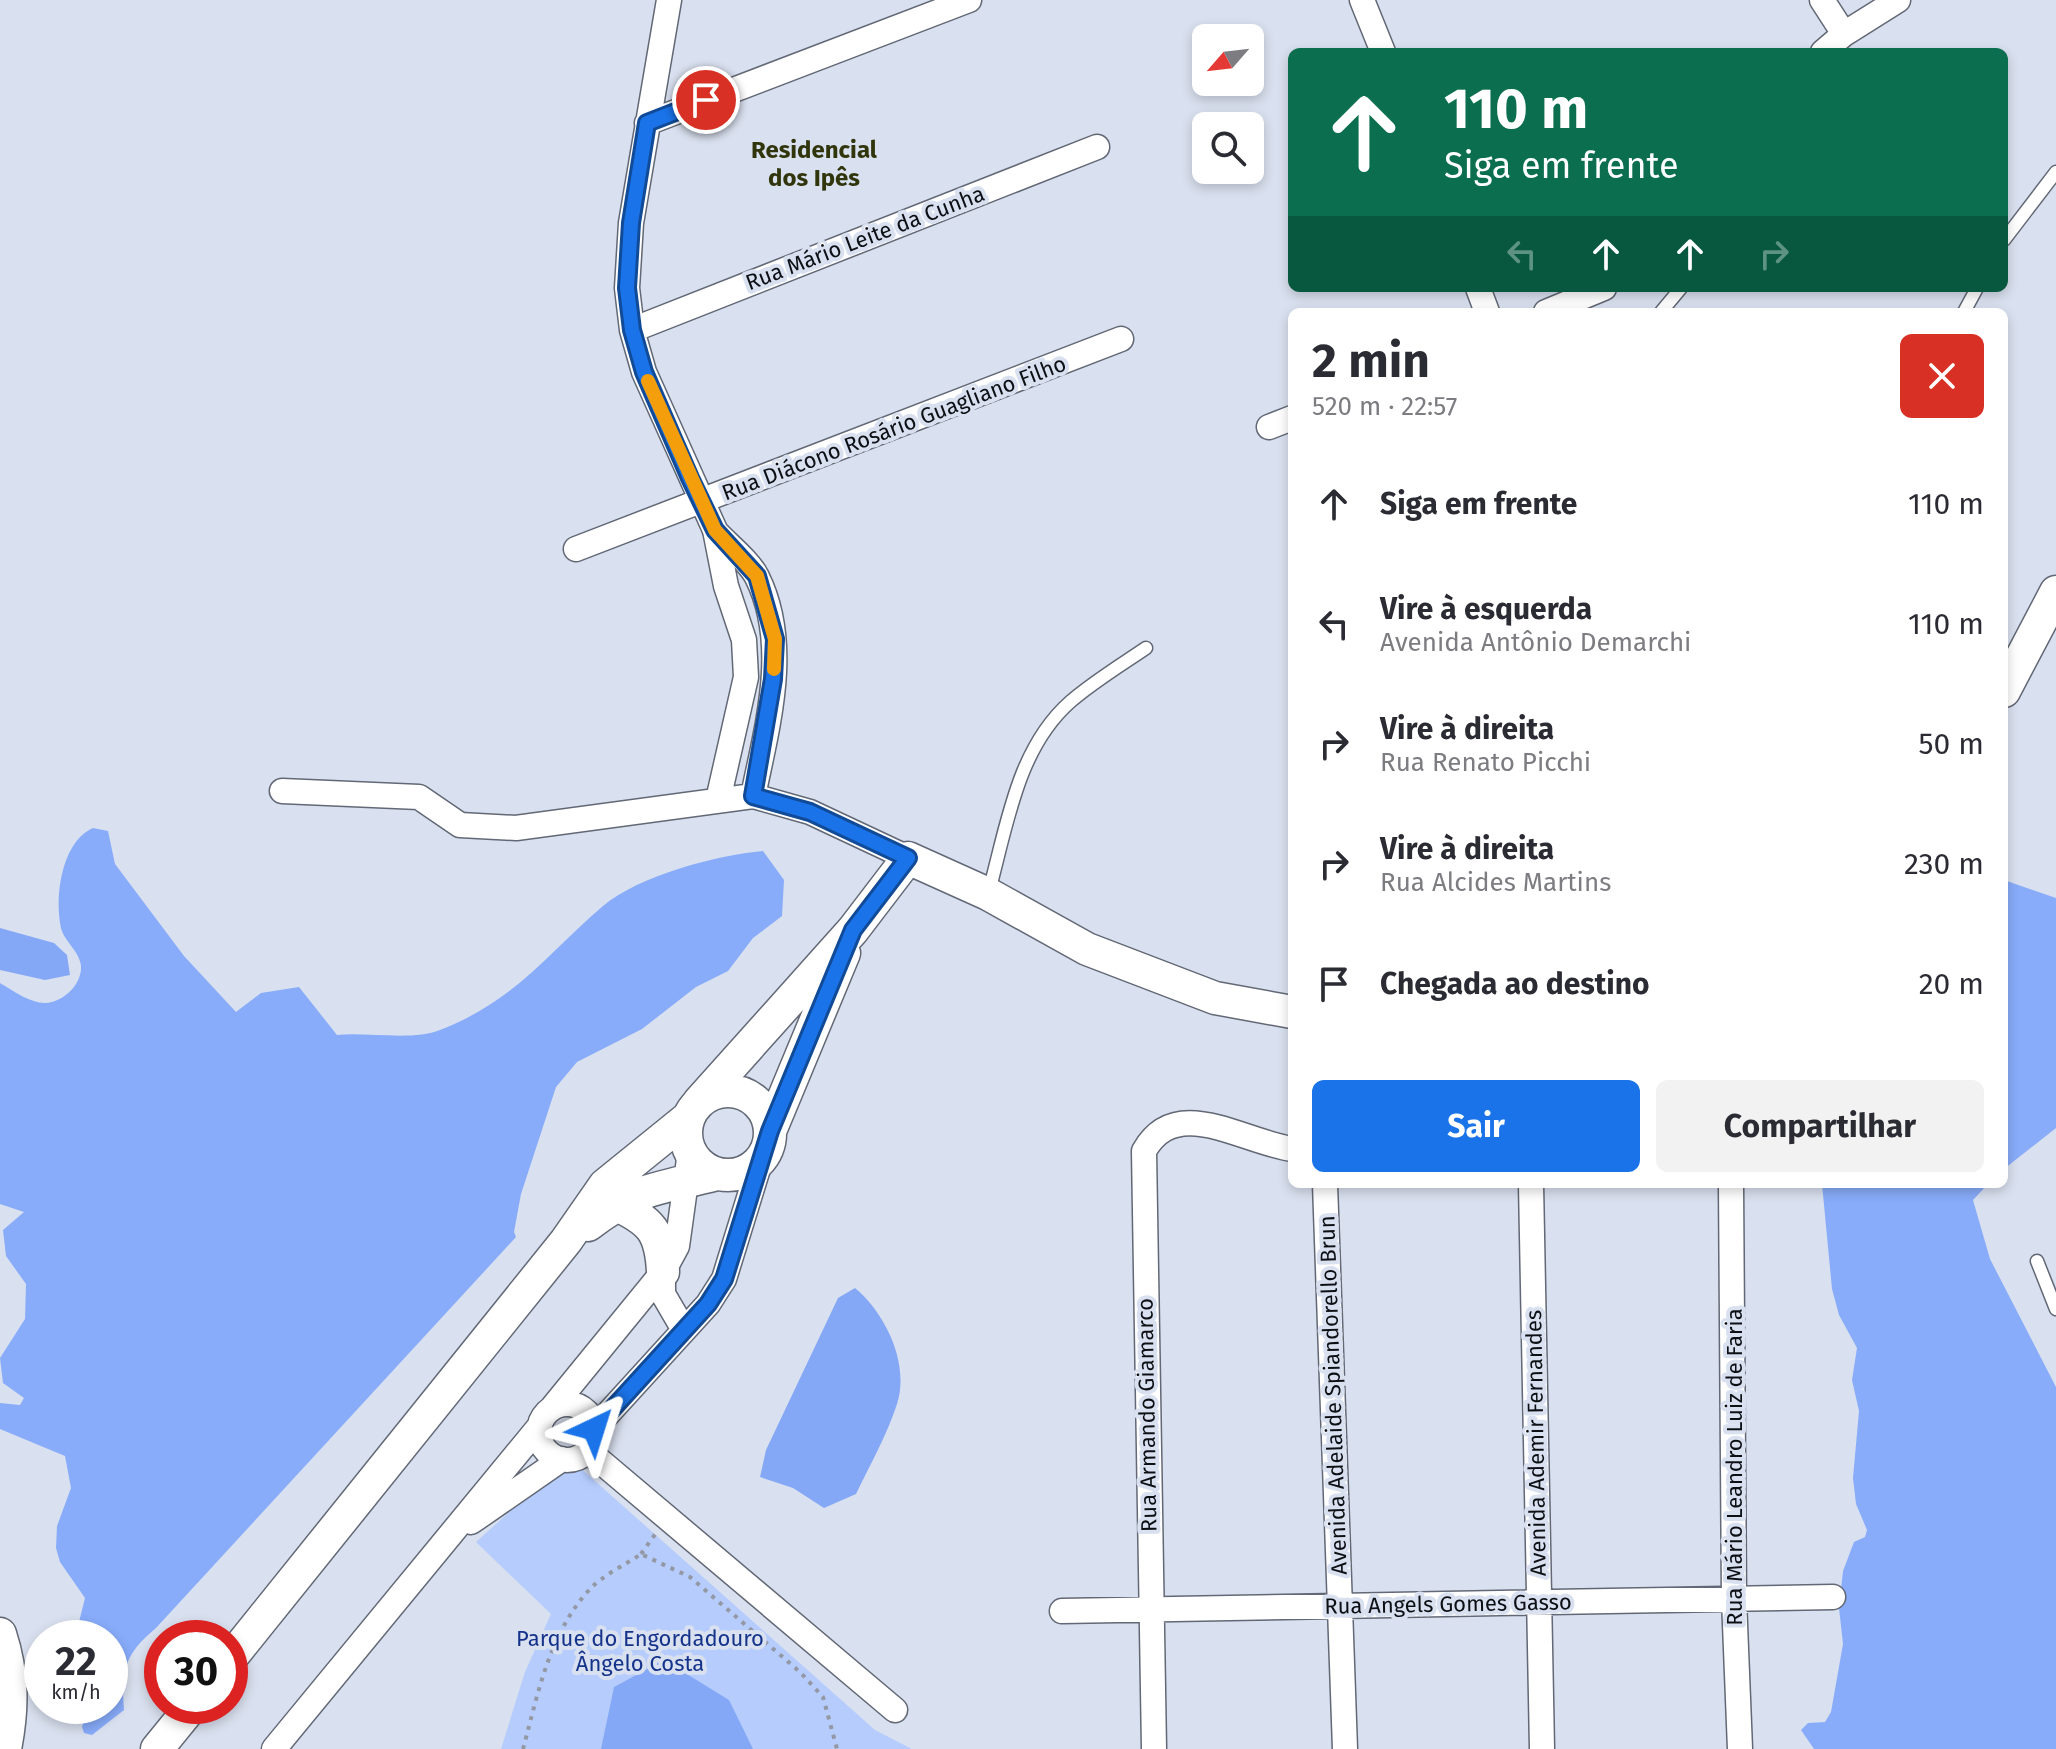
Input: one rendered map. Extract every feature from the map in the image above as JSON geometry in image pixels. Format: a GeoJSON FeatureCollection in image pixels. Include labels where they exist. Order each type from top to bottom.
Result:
{"type":"FeatureCollection","features":[{"type":"Feature","properties":{"kind":"street"},"geometry":{"type":"LineString","coordinates":[[669,0],[631,223],[627,288],[632,330],[644,372],[715,530],[757,576],[775,639],[773,679],[753,796]]}},
{"type":"Feature","properties":{"kind":"street"},"geometry":{"type":"LineString","coordinates":[[647,123],[969,0]]}},
{"type":"Feature","properties":{"kind":"street"},"geometry":{"type":"LineString","coordinates":[[1362,0],[1381,48]]}},
{"type":"Feature","properties":{"kind":"street"},"geometry":{"type":"LineString","coordinates":[[1822,0],[1844,34]]}},
{"type":"Feature","properties":{"kind":"street"},"geometry":{"type":"LineString","coordinates":[[1828,48],[1898,0]]}},
{"type":"Feature","properties":{"kind":"street","name":"Rua Mário Leite da Cunha"},"geometry":{"type":"LineString","coordinates":[[632,330],[1097,147]]}},
{"type":"Feature","properties":{"kind":"street"},"geometry":{"type":"LineString","coordinates":[[1556,308],[1594,292]]}},
{"type":"Feature","properties":{"kind":"street","name":"Rua Diácono Rosário Guagliano Filho"},"geometry":{"type":"LineString","coordinates":[[576,549],[1121,339]]}},
{"type":"Feature","properties":{"kind":"street"},"geometry":{"type":"LineString","coordinates":[[1269,427],[1288,420]]}},
{"type":"Feature","properties":{"kind":"street"},"geometry":{"type":"LineString","coordinates":[[715,530],[726,586],[744,640],[746,677],[718,800]]}},
{"type":"Feature","properties":{"kind":"street"},"geometry":{"type":"LineString","coordinates":[[2008,683],[2056,592]]}},
{"type":"Feature","properties":{"kind":"street"},"geometry":{"type":"LineString","coordinates":[[282,791],[419,797],[460,825],[516,828],[753,796],[810,812],[988,894],[1087,949],[1215,998],[1288,1011]]}},
{"type":"Feature","properties":{"kind":"street"},"geometry":{"type":"LineString","coordinates":[[248,1637],[566,1241],[605,1185],[694,1109],[853,930],[908,858]]}},
{"type":"Feature","properties":{"kind":"street"},"geometry":{"type":"LineString","coordinates":[[545,1417],[544,1448],[562,1459],[571,1459],[591,1440],[724,1279],[765,1145],[853,930]]}},
{"type":"Feature","properties":{"kind":"street"},"geometry":{"type":"LineString","coordinates":[[274,1749],[450,1537],[663,1272],[677,1246],[688,1167],[685,1134],[694,1109],[728,1091],[743,1094],[766,1115],[765,1145],[741,1173],[717,1174],[701,1166],[688,1167],[654,1187],[615,1204],[566,1241]]}},
{"type":"Feature","properties":{"kind":"street","name":"Rua Armando Giamarco"},"geometry":{"type":"LineString","coordinates":[[1154,1749],[1144,1151],[1155,1132],[1174,1122],[1200,1124],[1288,1148]]}},
{"type":"Feature","properties":{"kind":"street","name":"Avenida Adelaide Spiandorello Brun"},"geometry":{"type":"LineString","coordinates":[[1325,1188],[1345,1749]]}},
{"type":"Feature","properties":{"kind":"street","name":"Avenida Ademir Fernandes"},"geometry":{"type":"LineString","coordinates":[[1531,1188],[1542,1749]]}},
{"type":"Feature","properties":{"kind":"street","name":"Rua Mário Leandro Luiz de Faria"},"geometry":{"type":"LineString","coordinates":[[1731,1188],[1734,1599],[1740,1749]]}},
{"type":"Feature","properties":{"kind":"street"},"geometry":{"type":"LineString","coordinates":[[615,1204],[641,1216],[653,1228],[662,1248],[663,1294],[684,1330]]}},
{"type":"Feature","properties":{"kind":"street"},"geometry":{"type":"LineString","coordinates":[[545,1417],[574,1405],[584,1410],[591,1440],[895,1710]]}},
{"type":"Feature","properties":{"kind":"street"},"geometry":{"type":"LineString","coordinates":[[450,1537],[562,1459]]}},
{"type":"Feature","properties":{"kind":"street","name":"Rua Angels Gomes Gasso"},"geometry":{"type":"LineString","coordinates":[[1062,1611],[1833,1597]]}},
{"type":"Feature","properties":{"kind":"street"},"geometry":{"type":"LineString","coordinates":[[0,1634],[11,1676],[12,1714],[5,1749]]}},
{"type":"Feature","properties":{"kind":"street"},"geometry":{"type":"LineString","coordinates":[[157,1749],[177,1724]]}},
{"type":"Feature","properties":{"kind":"lane"},"geometry":{"type":"LineString","coordinates":[[2008,235],[2056,172]]}},
{"type":"Feature","properties":{"kind":"lane"},"geometry":{"type":"LineString","coordinates":[[1664,308],[1678,292]]}},
{"type":"Feature","properties":{"kind":"lane"},"geometry":{"type":"LineString","coordinates":[[988,894],[1021,772],[1034,747],[1069,703],[1146,648]]}},
{"type":"Feature","properties":{"kind":"lane"},"geometry":{"type":"LineString","coordinates":[[2037,1261],[2056,1309]]}},
{"type":"Feature","properties":{"kind":"path"},"geometry":{"type":"LineString","coordinates":[[523,1749],[543,1672],[563,1625],[591,1588],[641,1554],[690,1577],[800,1672],[823,1697],[837,1749]]}},
{"type":"Feature","properties":{"kind":"green space","name":"Parque do Engordadouro Ângelo Costa"},"geometry":{"type":"Polygon","coordinates":[[[577,1465],[875,1730],[912,1749],[501,1749],[525,1672],[551,1614],[476,1542],[556,1470],[577,1465]]]}},
{"type":"Feature","properties":{"kind":"shaded area"},"geometry":{"type":"Polygon","coordinates":[[[93,828],[108,831],[115,864],[184,956],[236,1012],[261,993],[299,987],[337,1035],[417,1035],[440,1030],[466,1018],[510,991],[603,906],[657,876],[724,857],[763,851],[784,880],[782,916],[753,938],[728,971],[696,987],[642,1029],[577,1062],[556,1087],[521,1194],[514,1232],[516,1237],[163,1620],[144,1620],[144,1640],[128,1661],[128,1620],[80,1620],[85,1598],[60,1562],[56,1548],[57,1526],[71,1488],[65,1456],[0,1429],[0,1403],[20,1405],[24,1398],[3,1383],[0,1358],[25,1319],[26,1284],[6,1256],[3,1230],[24,1212],[0,1204],[0,983],[27,999],[45,1003],[65,996],[75,985],[81,966],[61,928],[59,901],[67,857],[82,835],[93,828]]]}},
{"type":"Feature","properties":{"kind":"shaded area"},"geometry":{"type":"Polygon","coordinates":[[[2008,881],[2056,898],[2056,1128],[2008,1166],[2008,881]]]}},
{"type":"Feature","properties":{"kind":"shaded area"},"geometry":{"type":"Polygon","coordinates":[[[0,928],[54,943],[67,955],[70,975],[45,980],[0,970],[0,928]]]}},
{"type":"Feature","properties":{"kind":"shaded area"},"geometry":{"type":"Polygon","coordinates":[[[1822,1188],[1984,1188],[1973,1200],[1990,1259],[2056,1387],[2056,1749],[1814,1749],[1801,1730],[1808,1723],[1825,1722],[1831,1712],[1843,1644],[1839,1608],[1843,1571],[1854,1542],[1865,1537],[1867,1530],[1856,1504],[1853,1478],[1859,1411],[1852,1380],[1857,1348],[1839,1315],[1832,1289],[1822,1188]]]}},
{"type":"Feature","properties":{"kind":"shaded area"},"geometry":{"type":"Polygon","coordinates":[[[855,1288],[876,1311],[892,1340],[900,1372],[900,1388],[888,1427],[856,1494],[824,1508],[793,1488],[760,1477],[766,1450],[838,1298],[855,1288]]]}},
{"type":"Feature","properties":{"kind":"shaded area"},"geometry":{"type":"Polygon","coordinates":[[[664,1660],[729,1700],[753,1749],[601,1749],[614,1687],[664,1660]]]}},
{"type":"Feature","properties":{"kind":"shaded area"},"geometry":{"type":"Polygon","coordinates":[[[83,1724],[106,1724],[92,1735],[84,1733],[83,1724]]]}},
{"type":"Feature","properties":{"kind":"slow traffic"},"geometry":{"type":"LineString","coordinates":[[648,381],[666,427],[715,530],[757,576],[775,639],[774,669]]}},
{"type":"Feature","properties":{"kind":"district","name":"Residencial dos Ipês"},"geometry":{"type":"Point","coordinates":[814,164]}},
{"type":"Feature","properties":{"kind":"route"},"geometry":{"type":"LineString","coordinates":[[594,1429],[708,1304],[724,1279],[761,1159],[768,1146],[770,1131],[853,930],[908,858],[810,812],[753,796],[773,679],[775,639],[757,576],[715,530],[666,427],[644,372],[632,330],[627,288],[631,223],[647,123],[706,100]]}}]}
